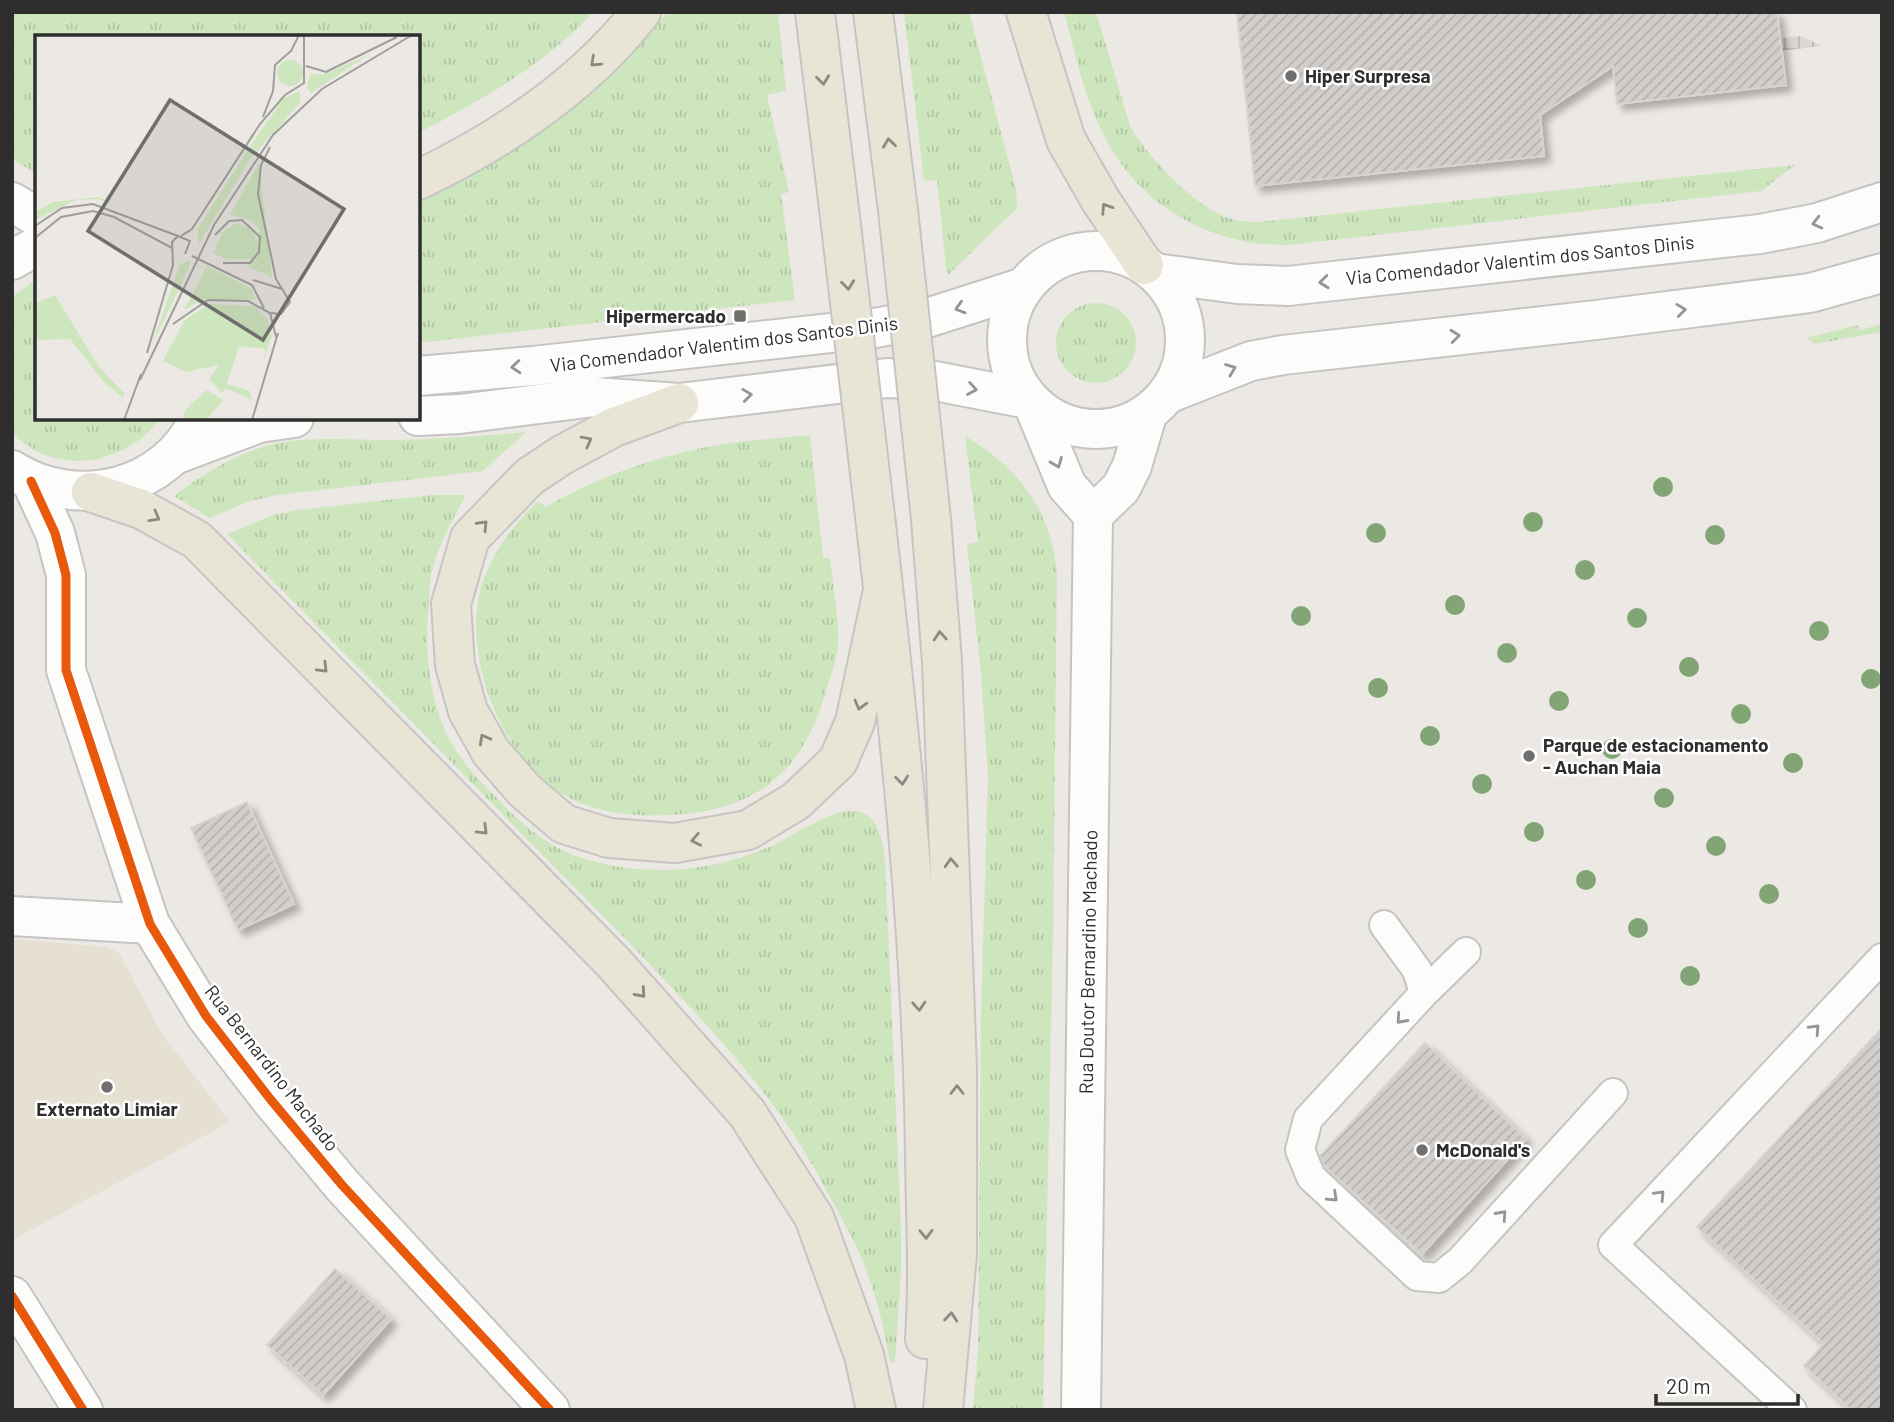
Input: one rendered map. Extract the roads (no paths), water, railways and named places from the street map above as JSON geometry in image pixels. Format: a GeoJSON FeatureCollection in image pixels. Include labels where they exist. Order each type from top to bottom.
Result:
{"type":"FeatureCollection","features":[{"type":"Feature","properties":{"kind":"main road"},"geometry":{"type":"LineString","coordinates":[[420,179],[452,164],[511,129],[567,88],[621,37],[641,12]]}},
{"type":"Feature","properties":{"kind":"main road"},"geometry":{"type":"LineString","coordinates":[[815,12],[876,525],[913,883],[924,1096],[927,1304],[920,1410]]}},
{"type":"Feature","properties":{"kind":"main road"},"geometry":{"type":"LineString","coordinates":[[873,12],[898,210],[931,519],[942,676],[957,1068],[957,1254],[943,1410]]}},
{"type":"Feature","properties":{"kind":"main road"},"geometry":{"type":"LineString","coordinates":[[1026,12],[1066,140],[1101,201],[1150,269],[1168,287],[1183,321],[1183,359],[1177,377],[1158,403],[1121,488],[1093,514],[1067,486],[1031,401],[1013,373],[1007,344],[1011,314],[1024,287],[1040,271],[1059,259],[1102,251],[1125,256],[1150,269]]}},
{"type":"Feature","properties":{"kind":"main road"},"geometry":{"type":"LineString","coordinates":[[12,202],[35,216]]}},
{"type":"Feature","properties":{"kind":"main road","name":"Via Comendador Valentim dos Santos Dinis"},"geometry":{"type":"LineString","coordinates":[[1150,269],[1264,286],[1314,283],[1760,234],[1817,223],[1882,202]]}},
{"type":"Feature","properties":{"kind":"main road"},"geometry":{"type":"LineString","coordinates":[[12,260],[35,247]]}},
{"type":"Feature","properties":{"kind":"main road"},"geometry":{"type":"LineString","coordinates":[[1031,401],[1055,419],[1080,428],[1116,427],[1158,403],[1251,361],[1810,293],[1882,273]]}},
{"type":"Feature","properties":{"kind":"main road","name":"Via Comendador Valentim dos Santos Dinis"},"geometry":{"type":"LineString","coordinates":[[420,376],[875,328],[924,319],[1024,287]]}},
{"type":"Feature","properties":{"kind":"main road","name":"Via Comendador Valentim dos Santos Dinis"},"geometry":{"type":"LineString","coordinates":[[420,416],[460,414],[594,397],[679,403],[887,379],[930,380],[1031,401]]}},
{"type":"Feature","properties":{"kind":"main road"},"geometry":{"type":"LineString","coordinates":[[679,403],[614,427],[562,455],[529,477],[470,538],[451,604],[455,665],[468,711],[491,752],[525,791],[564,824],[610,838],[675,844],[748,830],[796,801],[838,761],[855,722],[883,590]]}},
{"type":"Feature","properties":{"kind":"main road"},"geometry":{"type":"LineString","coordinates":[[22,476],[61,490],[92,492],[122,487],[150,474],[174,455],[198,420]]}},
{"type":"Feature","properties":{"kind":"main road"},"geometry":{"type":"LineString","coordinates":[[174,455],[259,423],[279,420]]}},
{"type":"Feature","properties":{"kind":"main road","name":"Rua Bernardino Machado"},"geometry":{"type":"LineString","coordinates":[[22,476],[55,533],[66,575],[66,670],[150,923],[206,1016],[271,1100],[342,1185],[550,1410]]}},
{"type":"Feature","properties":{"kind":"main road"},"geometry":{"type":"LineString","coordinates":[[92,492],[141,509],[197,540],[613,962],[747,1113],[814,1217],[864,1355],[876,1410]]}},
{"type":"Feature","properties":{"kind":"main road","name":"Rua Doutor Bernardino Machado"},"geometry":{"type":"LineString","coordinates":[[1081,1410],[1093,514]]}},
{"type":"Feature","properties":{"kind":"main road"},"geometry":{"type":"LineString","coordinates":[[12,916],[150,923]]}},
{"type":"Feature","properties":{"kind":"main road"},"geometry":{"type":"LineString","coordinates":[[12,1296],[83,1410]]}},
{"type":"Feature","properties":{"kind":"lane"},"geometry":{"type":"LineString","coordinates":[[1384,925],[1417,970],[1424,993]]}},
{"type":"Feature","properties":{"kind":"lane"},"geometry":{"type":"LineString","coordinates":[[1466,952],[1424,993],[1308,1119],[1300,1150],[1311,1177],[1418,1276],[1439,1279],[1460,1261],[1613,1093]]}},
{"type":"Feature","properties":{"kind":"lane"},"geometry":{"type":"LineString","coordinates":[[1792,1410],[1613,1245],[1882,958]]}},
{"type":"Feature","properties":{"kind":"place","name":"Hiper Surpresa"},"geometry":{"type":"Point","coordinates":[1291,76]}},
{"type":"Feature","properties":{"kind":"place","name":"Hipermercado"},"geometry":{"type":"Point","coordinates":[740,316]}},
{"type":"Feature","properties":{"kind":"place","name":"Parque de estacionamento - Auchan Maia"},"geometry":{"type":"Point","coordinates":[1529,756]}},
{"type":"Feature","properties":{"kind":"place","name":"Externato Limiar"},"geometry":{"type":"Point","coordinates":[107,1087]}},
{"type":"Feature","properties":{"kind":"place","name":"McDonald's"},"geometry":{"type":"Point","coordinates":[1422,1150]}}]}
